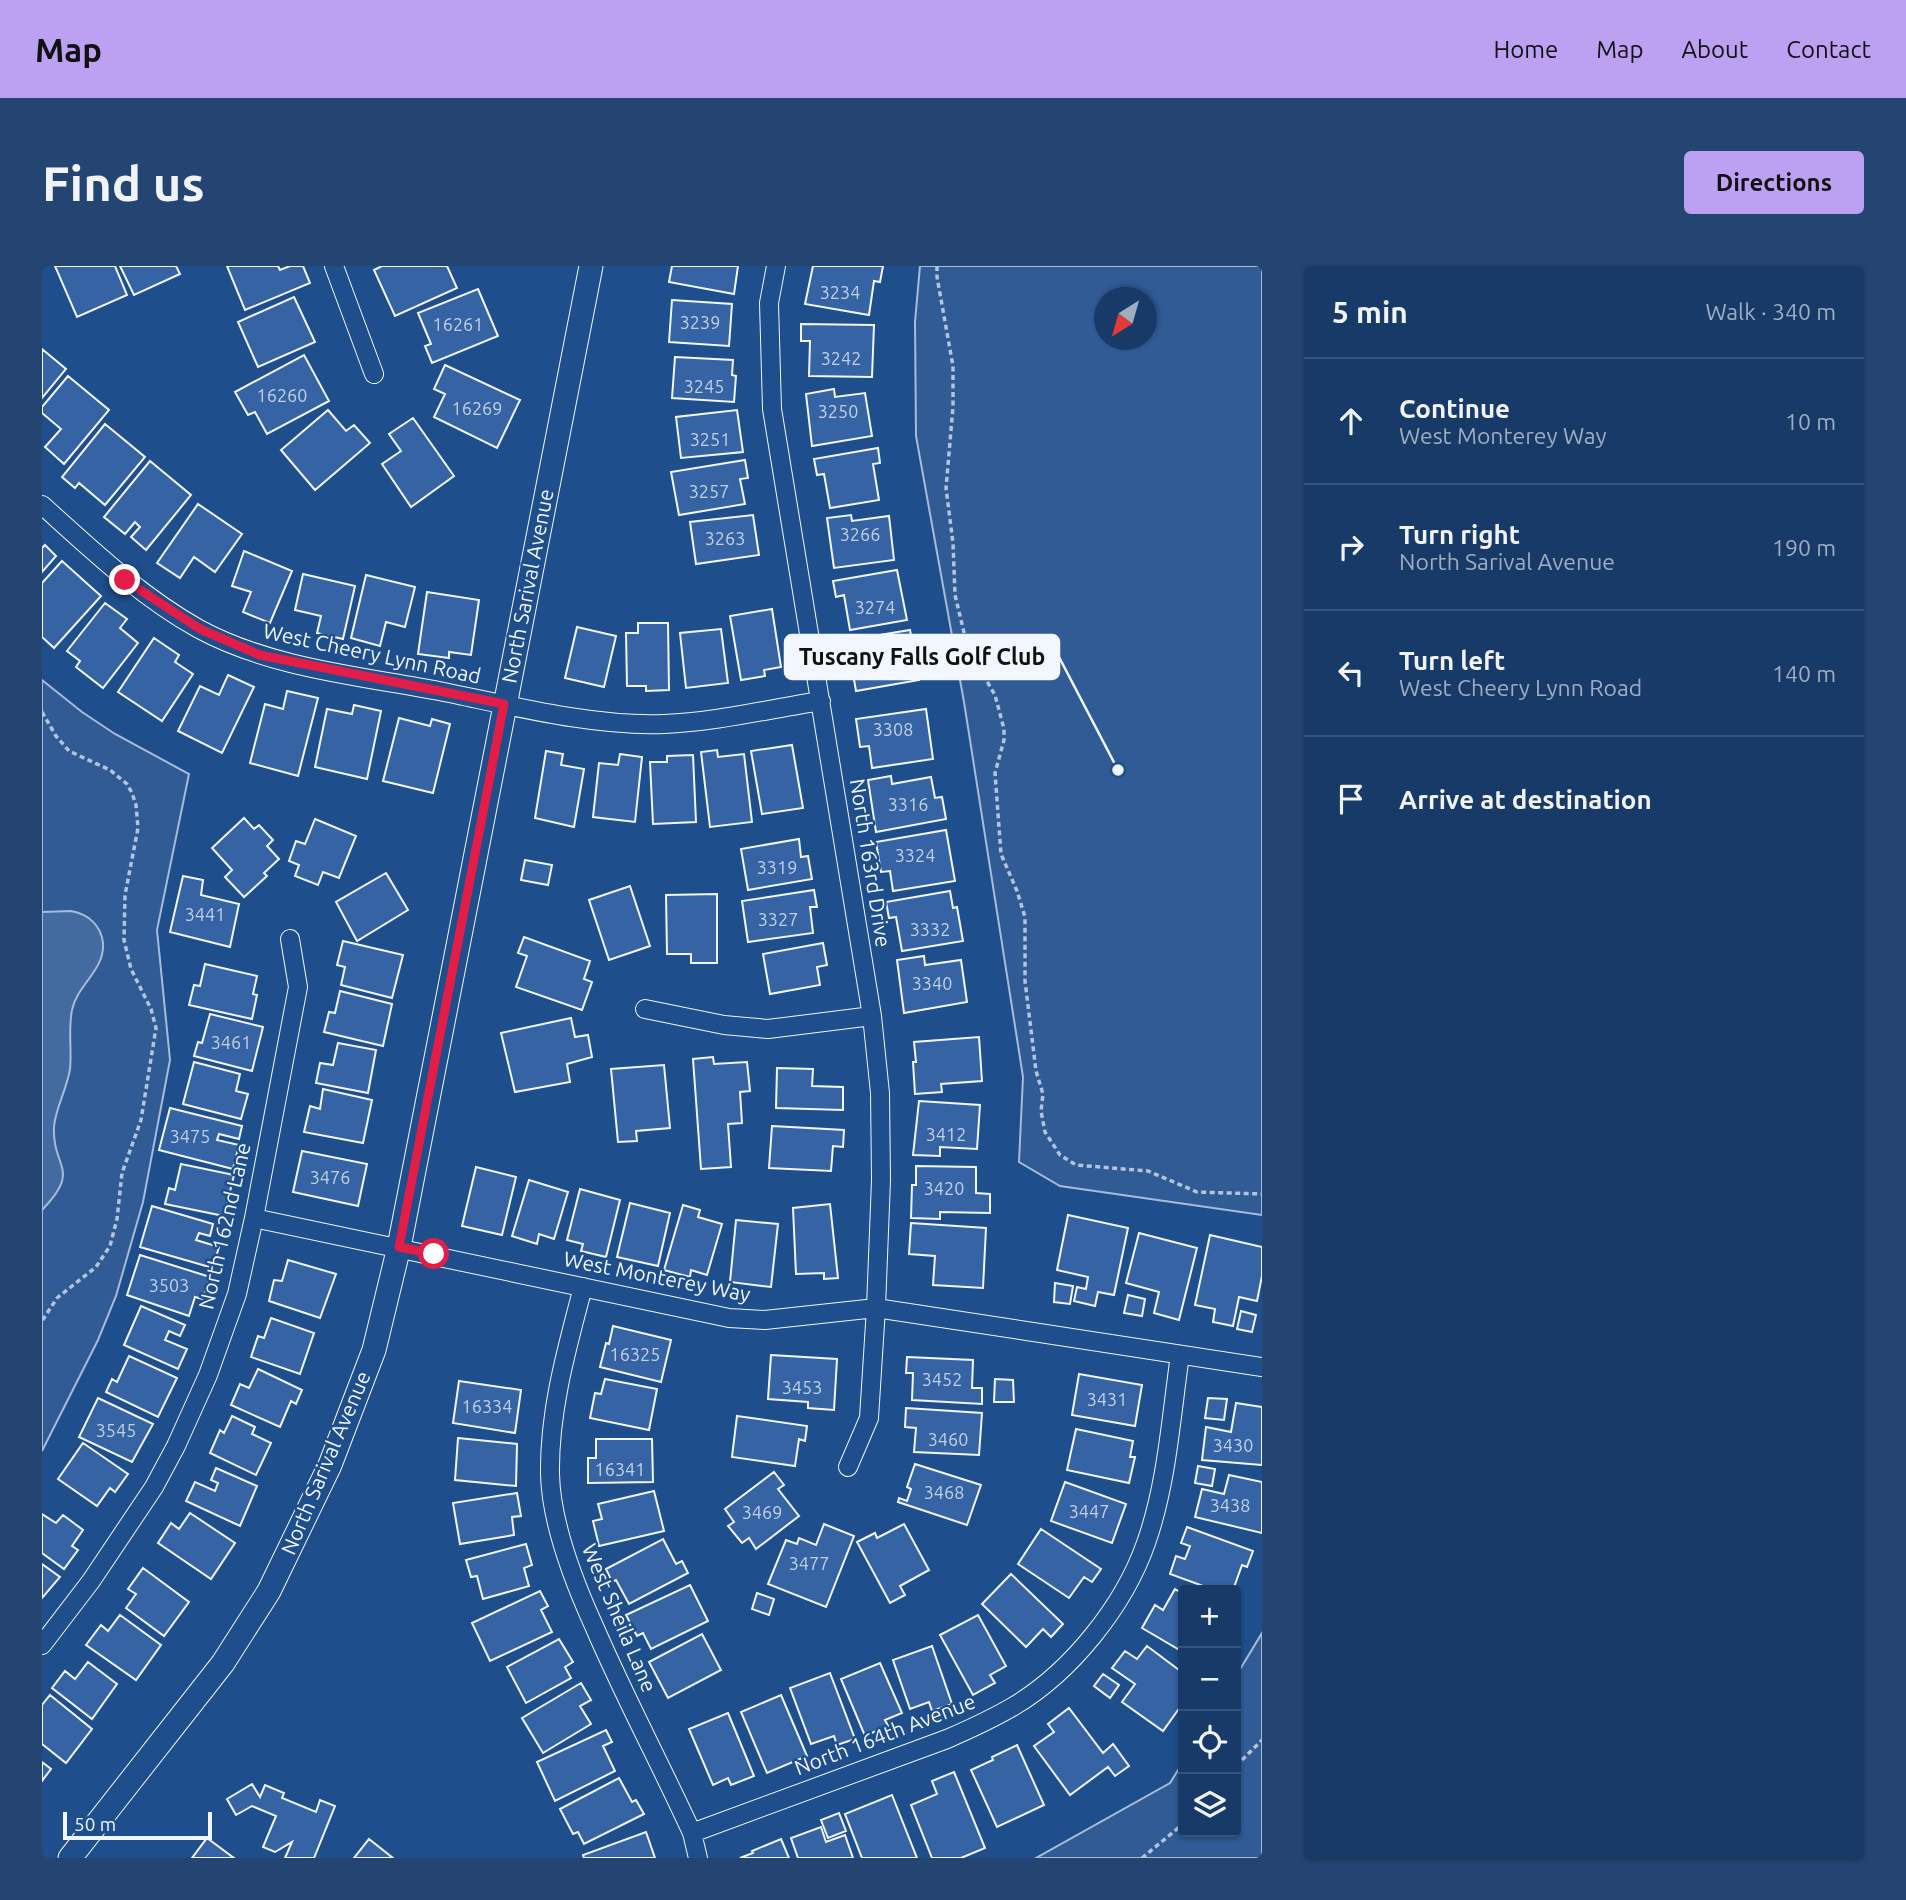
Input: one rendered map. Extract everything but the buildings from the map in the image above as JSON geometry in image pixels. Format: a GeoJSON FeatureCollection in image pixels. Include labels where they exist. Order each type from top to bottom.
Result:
{"type":"FeatureCollection","features":[{"type":"Feature","properties":{"kind":"street"},"geometry":{"type":"LineString","coordinates":[[334,266],[374,373]]}},
{"type":"Feature","properties":{"kind":"street","name":"North Sarival Avenue"},"geometry":{"type":"LineString","coordinates":[[70,1858],[223,1663],[269,1591],[330,1465],[374,1350],[399,1247],[591,266]]}},
{"type":"Feature","properties":{"kind":"street","name":"North 163rd Drive"},"geometry":{"type":"LineString","coordinates":[[776,266],[769,303],[772,409],[872,1016],[880,1106],[881,1180],[869,1418],[848,1467]]}},
{"type":"Feature","properties":{"kind":"street","name":"West Cheery Lynn Road"},"geometry":{"type":"LineString","coordinates":[[42,505],[125,580],[200,629],[234,645],[279,660],[504,704],[628,724],[664,724],[821,701]]}},
{"type":"Feature","properties":{"kind":"street","name":"North 162nd Lane"},"geometry":{"type":"LineString","coordinates":[[42,1644],[112,1552],[154,1487],[208,1375],[237,1294],[298,987],[290,939]]}},
{"type":"Feature","properties":{"kind":"street"},"geometry":{"type":"LineString","coordinates":[[645,1009],[724,1025],[768,1029],[872,1016]]}},
{"type":"Feature","properties":{"kind":"street","name":"West Monterey Way"},"geometry":{"type":"LineString","coordinates":[[254,1218],[697,1313],[765,1320],[876,1308],[1262,1367]]}},
{"type":"Feature","properties":{"kind":"street","name":"West Sheila Lane"},"geometry":{"type":"LineString","coordinates":[[583,1287],[556,1402],[550,1476],[555,1507],[566,1554],[584,1605],[692,1833]]}},
{"type":"Feature","properties":{"kind":"street","name":"North 164th Avenue"},"geometry":{"type":"LineString","coordinates":[[692,1833],[947,1739],[979,1724],[1016,1705],[1040,1688],[1079,1651],[1107,1618],[1146,1544],[1160,1486],[1180,1355]]}},
{"type":"Feature","properties":{"kind":"street"},"geometry":{"type":"LineString","coordinates":[[692,1833],[698,1858]]}},
{"type":"Feature","properties":{"kind":"path"},"geometry":{"type":"LineString","coordinates":[[937,266],[953,366],[953,407],[946,488],[953,542],[955,595],[968,649],[995,695],[1004,729],[995,773],[1001,854],[1025,917],[1025,981],[1036,1071],[1044,1094],[1041,1111],[1045,1132],[1060,1156],[1076,1165],[1148,1171],[1186,1188],[1205,1193],[1262,1194]]}},
{"type":"Feature","properties":{"kind":"path"},"geometry":{"type":"LineString","coordinates":[[42,712],[69,751],[110,770],[120,777],[132,793],[138,828],[125,895],[124,940],[131,969],[151,1009],[156,1028],[141,1120],[122,1172],[117,1219],[110,1245],[96,1268],[57,1298],[42,1321]]}},
{"type":"Feature","properties":{"kind":"path"},"geometry":{"type":"LineString","coordinates":[[1241,1761],[1262,1740]]}},
{"type":"Feature","properties":{"kind":"path"},"geometry":{"type":"LineString","coordinates":[[1142,1858],[1178,1828]]}},
{"type":"Feature","properties":{"kind":"shaded area"},"geometry":{"type":"Polygon","coordinates":[[[920,266],[1262,266],[1262,1215],[1060,1186],[1019,1162],[1023,1077],[964,702],[916,436],[915,322],[920,266]]]}},
{"type":"Feature","properties":{"kind":"shaded area"},"geometry":{"type":"Polygon","coordinates":[[[42,680],[115,734],[189,774],[157,930],[170,1060],[143,1202],[116,1296],[98,1340],[42,1451],[42,680]]]}},
{"type":"Feature","properties":{"kind":"shaded area"},"geometry":{"type":"Polygon","coordinates":[[[71,911],[88,918],[96,926],[103,943],[100,961],[79,993],[72,1010],[70,1069],[54,1127],[63,1177],[54,1196],[42,1210],[42,912],[71,911]]]}},
{"type":"Feature","properties":{"kind":"shaded area"},"geometry":{"type":"Polygon","coordinates":[[[1262,1633],[1262,1858],[1036,1858],[1170,1783],[1178,1770],[1178,1837],[1241,1837],[1241,1668],[1262,1633]]]}},
{"type":"Feature","properties":{"kind":"place","name":"Tuscany Falls Golf Club"},"geometry":{"type":"Point","coordinates":[1118,770]}},
{"type":"Feature","properties":{"kind":"route"},"geometry":{"type":"LineString","coordinates":[[125,580],[200,629],[260,655],[504,704],[399,1247],[434,1254]]}}]}
